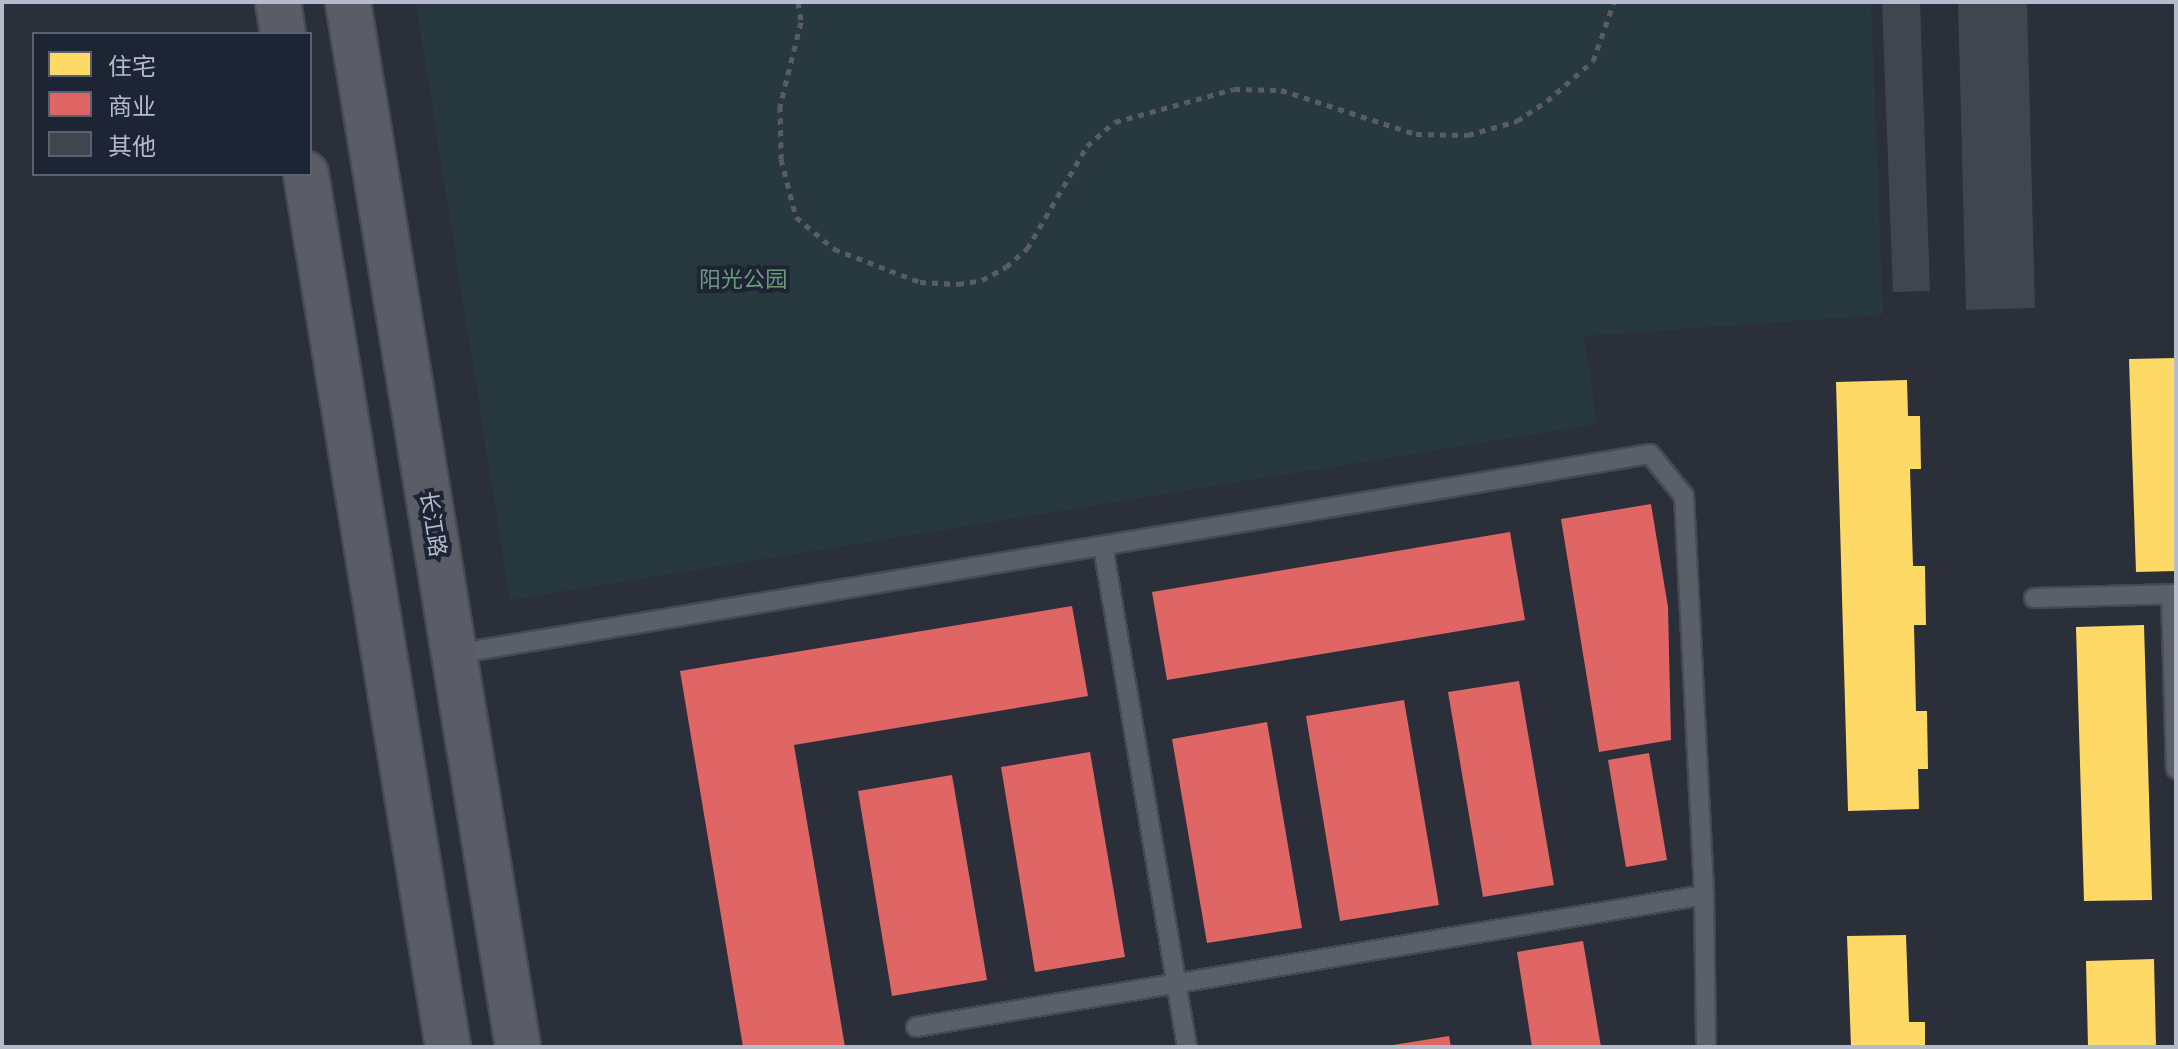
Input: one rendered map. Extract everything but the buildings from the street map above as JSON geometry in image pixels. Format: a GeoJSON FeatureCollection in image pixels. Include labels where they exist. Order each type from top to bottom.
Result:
{"type":"FeatureCollection","features":[{"type":"Feature","properties":{"kind":"street"},"geometry":{"type":"LineString","coordinates":[[278,2],[283,32]]}},
{"type":"Feature","properties":{"kind":"street","name":"长江路"},"geometry":{"type":"LineString","coordinates":[[348,2],[518,1047]]}},
{"type":"Feature","properties":{"kind":"street"},"geometry":{"type":"LineString","coordinates":[[306,176],[448,1047]]}},
{"type":"Feature","properties":{"kind":"lane"},"geometry":{"type":"LineString","coordinates":[[454,654],[1650,454],[1684,496],[1704,895],[1706,1047]]}},
{"type":"Feature","properties":{"kind":"lane"},"geometry":{"type":"LineString","coordinates":[[1103,546],[1187,1047]]}},
{"type":"Feature","properties":{"kind":"lane"},"geometry":{"type":"LineString","coordinates":[[2034,598],[2174,594],[2176,769]]}},
{"type":"Feature","properties":{"kind":"lane"},"geometry":{"type":"LineString","coordinates":[[916,1027],[1704,895]]}},
{"type":"Feature","properties":{"kind":"path"},"geometry":{"type":"LineString","coordinates":[[798,2],[801,22],[780,106],[781,159],[796,217],[834,249],[920,282],[958,284],[982,280],[1006,267],[1027,249],[1087,146],[1115,122],[1234,89],[1281,90],[1416,134],[1468,135],[1517,121],[1547,101],[1593,61],[1614,2]]}},
{"type":"Feature","properties":{"kind":"green space","name":"阳光公园"},"geometry":{"type":"Polygon","coordinates":[[[416,2],[1871,2],[1883,315],[1584,336],[1597,424],[510,600],[416,2]]]}}]}
